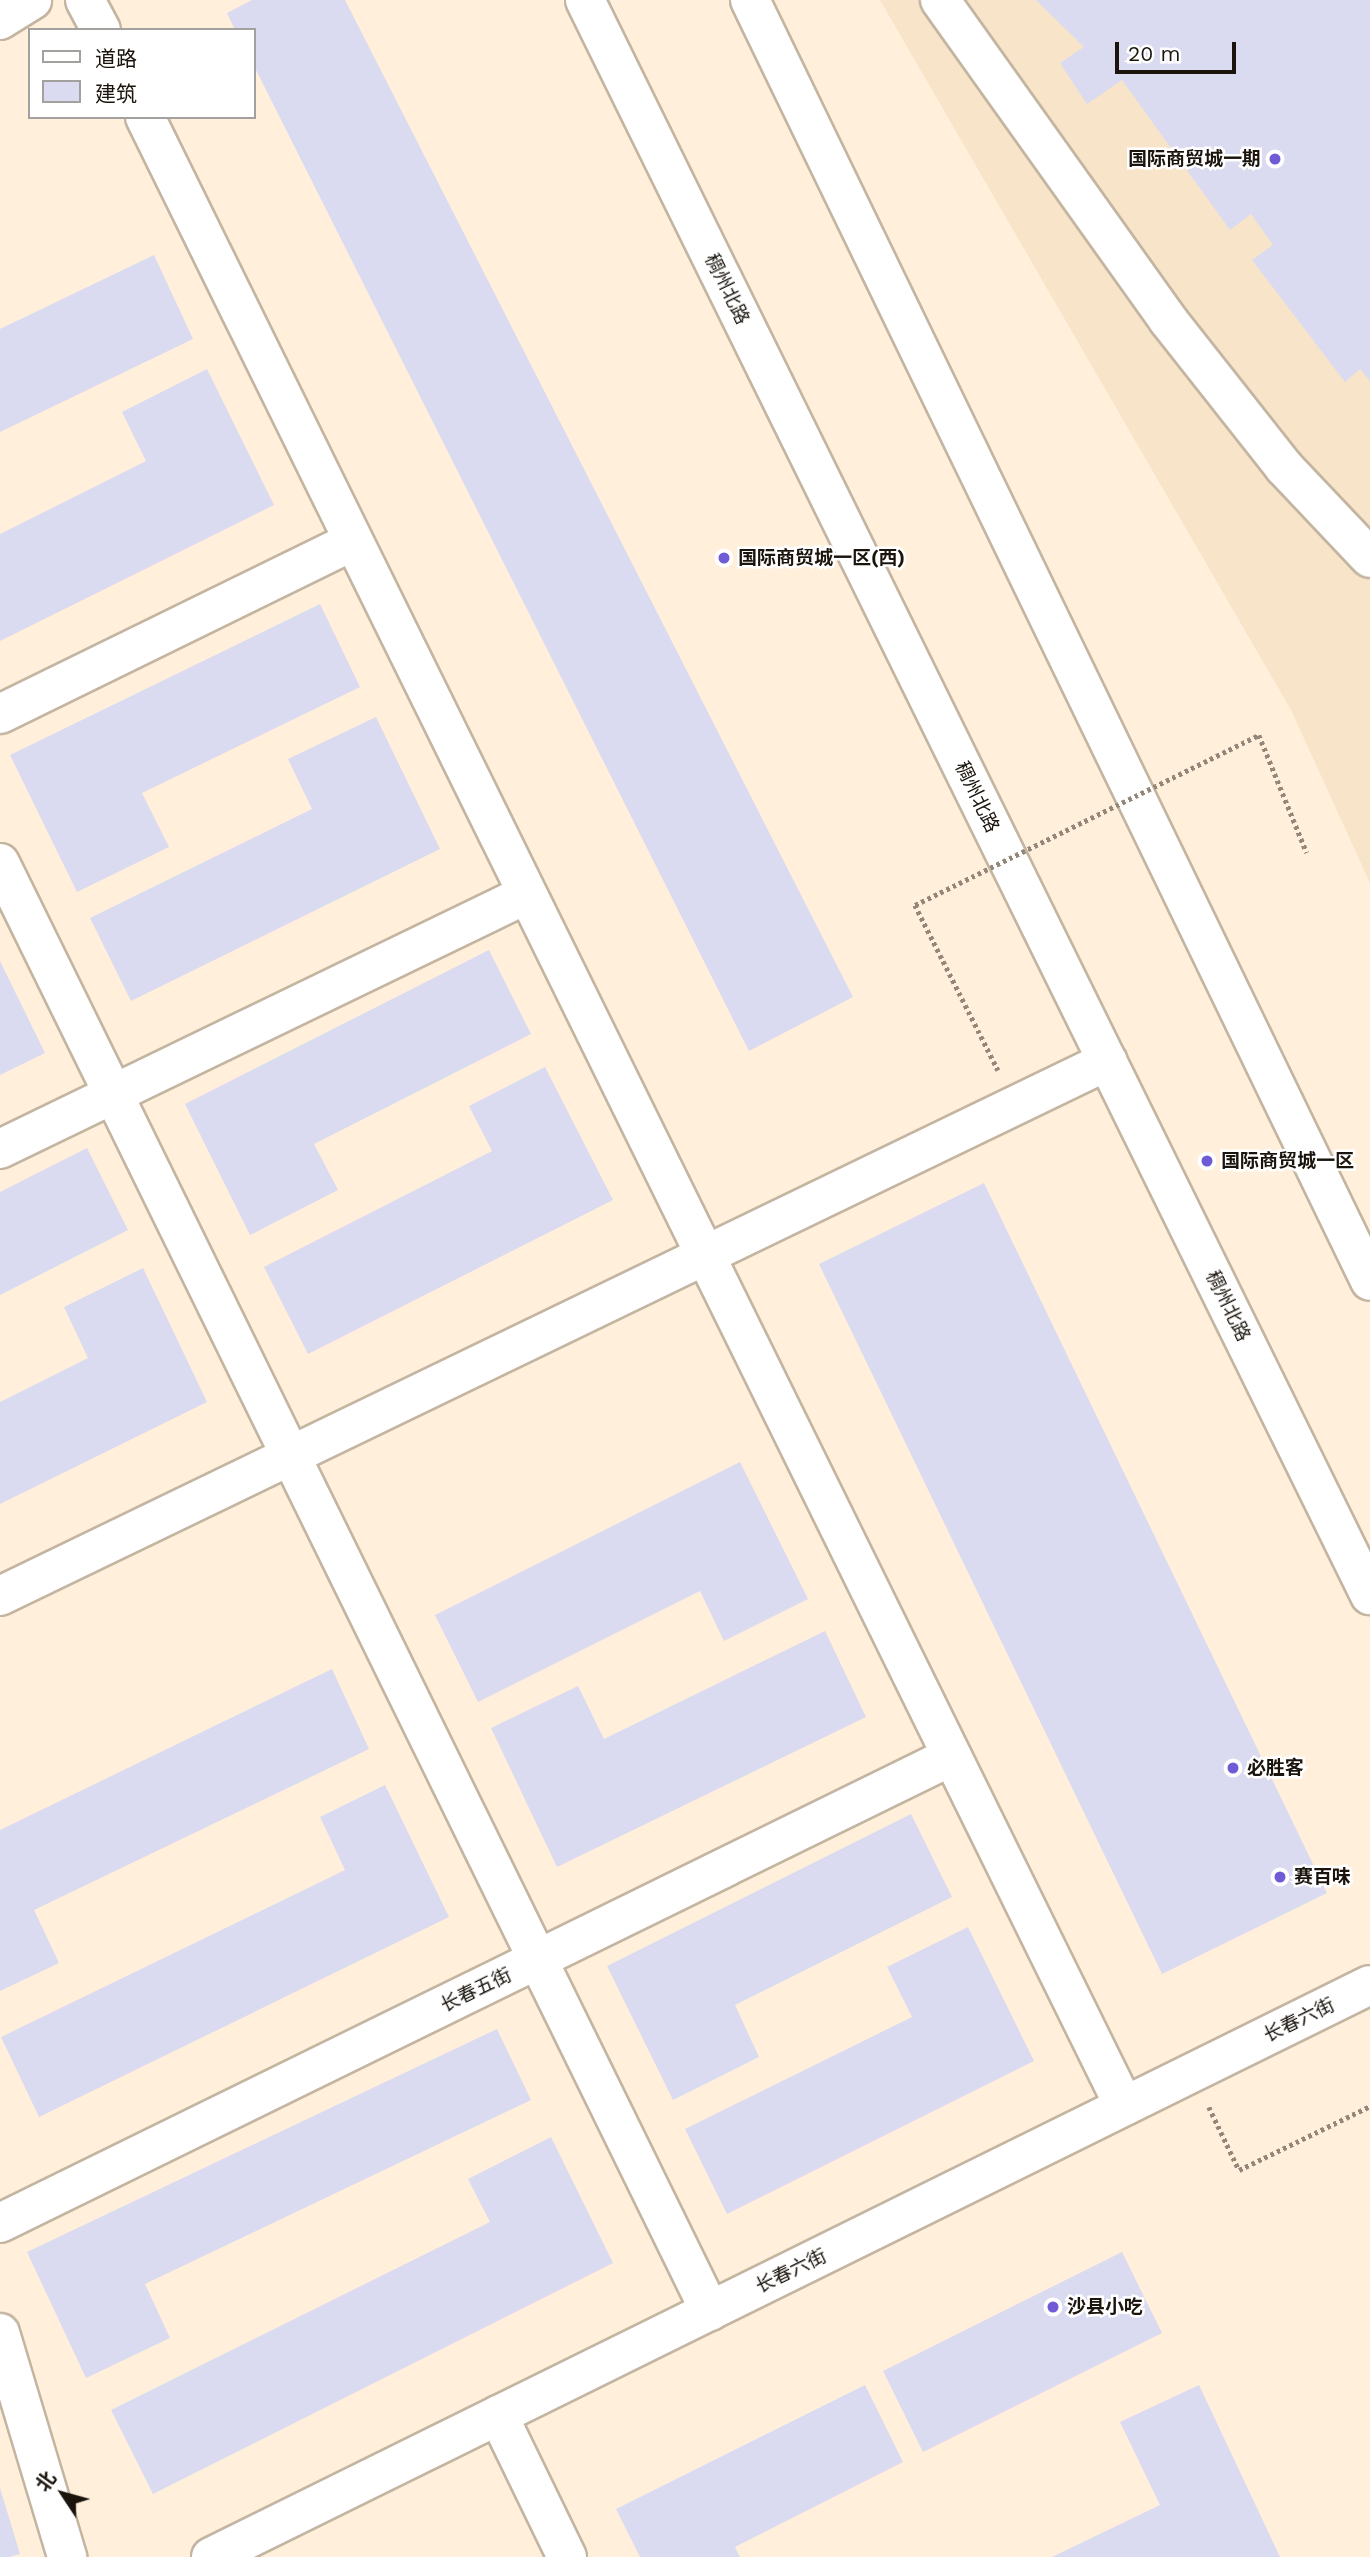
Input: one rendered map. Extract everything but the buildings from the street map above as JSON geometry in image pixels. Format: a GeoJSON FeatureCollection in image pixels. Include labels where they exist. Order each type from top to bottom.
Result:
{"type":"FeatureCollection","features":[{"type":"Feature","properties":{"kind":"main road"},"geometry":{"type":"LineString","coordinates":[[0,20],[32,0]]}},
{"type":"Feature","properties":{"kind":"main road"},"geometry":{"type":"LineString","coordinates":[[85,0],[100,28]]}},
{"type":"Feature","properties":{"kind":"main road","name":"稠州北路"},"geometry":{"type":"LineString","coordinates":[[585,0],[1370,1595]]}},
{"type":"Feature","properties":{"kind":"main road"},"geometry":{"type":"LineString","coordinates":[[750,0],[1370,1282]]}},
{"type":"Feature","properties":{"kind":"main road"},"geometry":{"type":"LineString","coordinates":[[940,0],[1168,320],[1284,467],[1370,558]]}},
{"type":"Feature","properties":{"kind":"main road"},"geometry":{"type":"LineString","coordinates":[[146,119],[1124,2106]]}},
{"type":"Feature","properties":{"kind":"main road"},"geometry":{"type":"LineString","coordinates":[[0,714],[353,541]]}},
{"type":"Feature","properties":{"kind":"main road"},"geometry":{"type":"LineString","coordinates":[[0,863],[710,2311]]}},
{"type":"Feature","properties":{"kind":"main road"},"geometry":{"type":"LineString","coordinates":[[0,1149],[527,894]]}},
{"type":"Feature","properties":{"kind":"main road"},"geometry":{"type":"LineString","coordinates":[[0,1596],[1107,1061]]}},
{"type":"Feature","properties":{"kind":"main road","name":"长春五街"},"geometry":{"type":"LineString","coordinates":[[0,2222],[952,1756]]}},
{"type":"Feature","properties":{"kind":"main road","name":"长春六街"},"geometry":{"type":"LineString","coordinates":[[212,2557],[1370,1985]]}},
{"type":"Feature","properties":{"kind":"main road"},"geometry":{"type":"LineString","coordinates":[[0,2333],[67,2557]]}},
{"type":"Feature","properties":{"kind":"main road"},"geometry":{"type":"LineString","coordinates":[[498,2416],[566,2557]]}},
{"type":"Feature","properties":{"kind":"path"},"geometry":{"type":"LineString","coordinates":[[1016,1105],[915,905],[1259,735],[1307,853]]}},
{"type":"Feature","properties":{"kind":"path"},"geometry":{"type":"LineString","coordinates":[[1192,2073],[1239,2170],[1370,2106]]}},
{"type":"Feature","properties":{"kind":"shaded area"},"geometry":{"type":"Polygon","coordinates":[[[880,0],[1370,0],[1370,883],[1291,710],[880,0]]]}},
{"type":"Feature","properties":{"kind":"place","name":"国际商贸城一期"},"geometry":{"type":"Point","coordinates":[1275,159]}},
{"type":"Feature","properties":{"kind":"place","name":"国际商贸城一区(西)"},"geometry":{"type":"Point","coordinates":[724,558]}},
{"type":"Feature","properties":{"kind":"place","name":"国际商贸城一区"},"geometry":{"type":"Point","coordinates":[1207,1161]}},
{"type":"Feature","properties":{"kind":"place","name":"必胜客"},"geometry":{"type":"Point","coordinates":[1233,1768]}},
{"type":"Feature","properties":{"kind":"place","name":"赛百味"},"geometry":{"type":"Point","coordinates":[1280,1877]}},
{"type":"Feature","properties":{"kind":"place","name":"沙县小吃"},"geometry":{"type":"Point","coordinates":[1053,2307]}}]}
